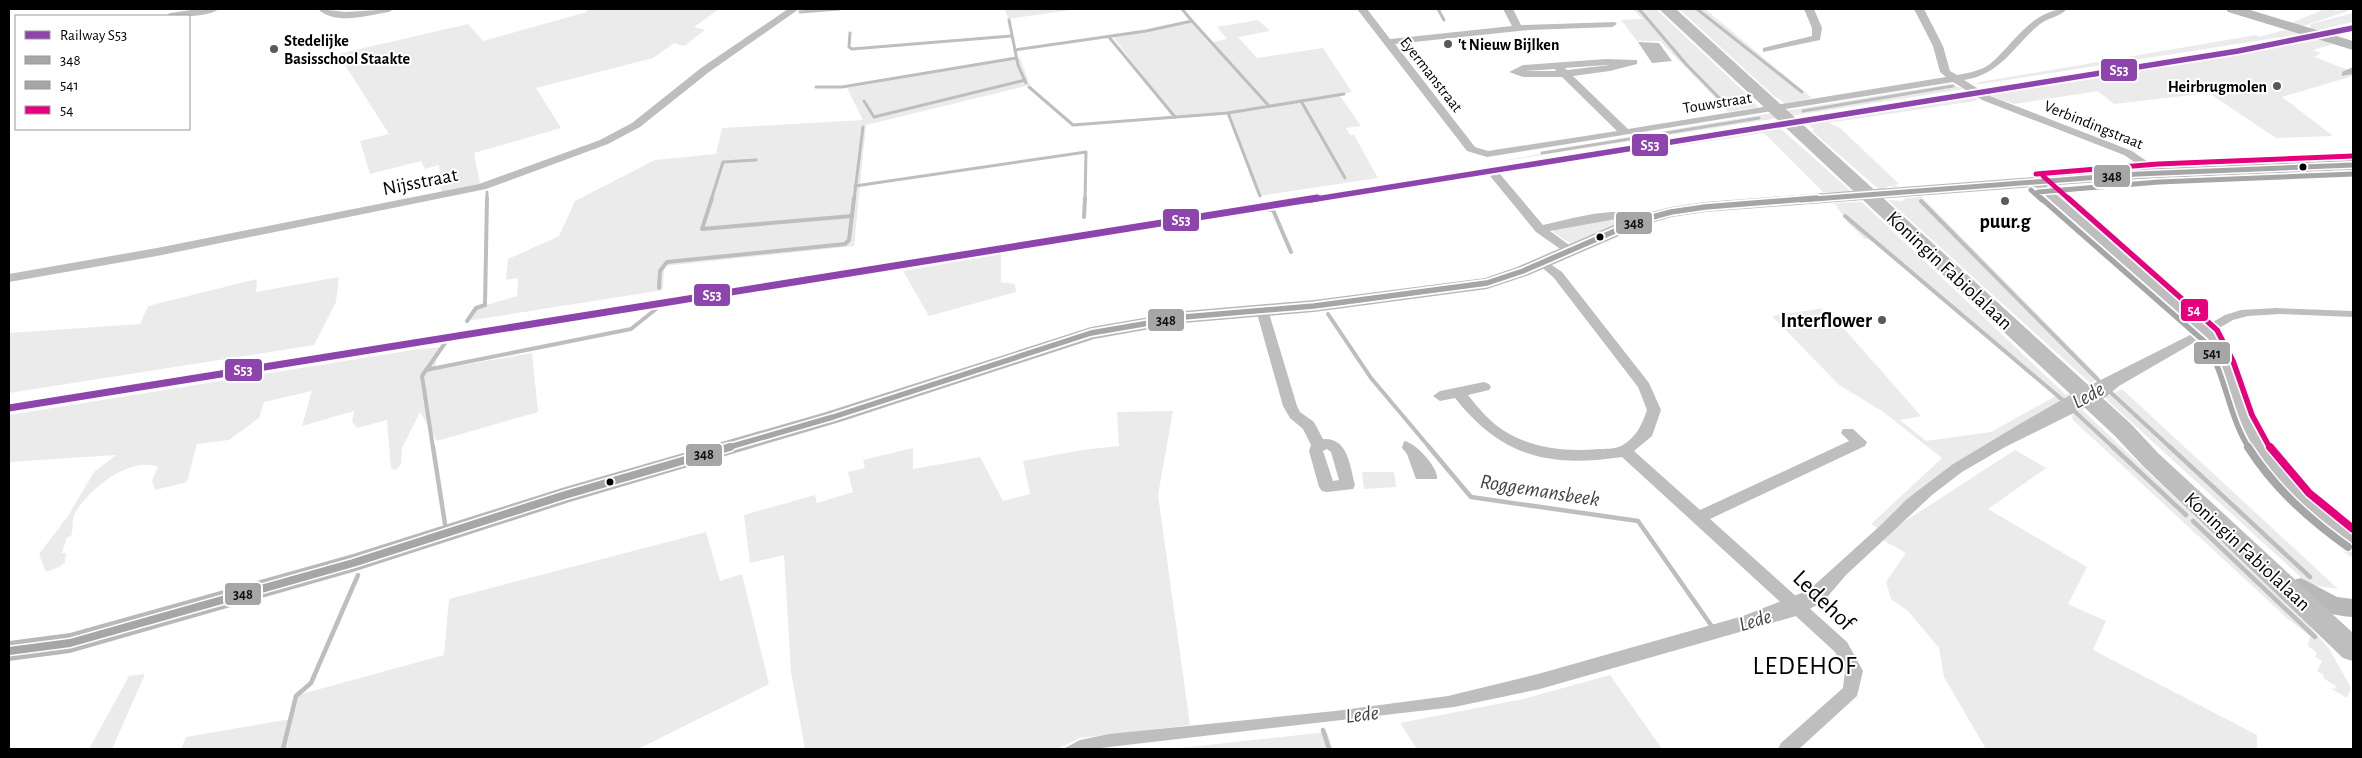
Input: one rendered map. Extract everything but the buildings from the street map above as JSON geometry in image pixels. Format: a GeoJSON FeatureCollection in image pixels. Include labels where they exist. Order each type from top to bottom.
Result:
{"type":"FeatureCollection","features":[{"type":"Feature","properties":{"kind":"main road","name":"Koningin Fabiolalaan"},"geometry":{"type":"LineString","coordinates":[[1667,9],[2076,386],[2123,430],[2150,459],[2353,650]]}},
{"type":"Feature","properties":{"kind":"main road","name":"Koningin Fabiolalaan"},"geometry":{"type":"LineString","coordinates":[[2123,430],[2178,473],[2353,636]]}},
{"type":"Feature","properties":{"kind":"street"},"geometry":{"type":"LineString","coordinates":[[176,15],[214,9]]}},
{"type":"Feature","properties":{"kind":"street"},"geometry":{"type":"LineString","coordinates":[[323,9],[332,14],[346,15],[388,9]]}},
{"type":"Feature","properties":{"kind":"street","name":"Nijsstraat"},"geometry":{"type":"LineString","coordinates":[[9,278],[158,252],[424,200],[497,182],[604,142],[636,125],[705,70],[794,9]]}},
{"type":"Feature","properties":{"kind":"street","name":"Eyermanstraat"},"geometry":{"type":"LineString","coordinates":[[1362,9],[1472,148],[1481,153]]}},
{"type":"Feature","properties":{"kind":"street"},"geometry":{"type":"LineString","coordinates":[[1508,9],[1518,28]]}},
{"type":"Feature","properties":{"kind":"street"},"geometry":{"type":"LineString","coordinates":[[1767,50],[1817,38],[1817,28],[1809,9]]}},
{"type":"Feature","properties":{"kind":"street","name":"Verbindingstraat"},"geometry":{"type":"LineString","coordinates":[[1919,9],[1938,46],[1945,72],[1986,98],[2128,153],[2158,173]]}},
{"type":"Feature","properties":{"kind":"street","name":"Touwstraat"},"geometry":{"type":"LineString","coordinates":[[1481,153],[1508,151],[1625,133],[1975,76],[1992,67],[2038,20],[2062,9]]}},
{"type":"Feature","properties":{"kind":"street"},"geometry":{"type":"LineString","coordinates":[[2233,9],[2353,46]]}},
{"type":"Feature","properties":{"kind":"street"},"geometry":{"type":"LineString","coordinates":[[1388,42],[1518,28],[1612,24]]}},
{"type":"Feature","properties":{"kind":"street"},"geometry":{"type":"LineString","coordinates":[[1634,62],[1564,74],[1523,74],[1514,72],[1523,68],[1556,65],[1634,62]]}},
{"type":"Feature","properties":{"kind":"street"},"geometry":{"type":"LineString","coordinates":[[1556,65],[1625,133]]}},
{"type":"Feature","properties":{"kind":"street"},"geometry":{"type":"LineString","coordinates":[[9,651],[51,648],[352,563],[565,495],[833,417],[1064,341],[1154,322],[1314,306],[1487,283],[1543,262],[1638,220],[1705,207],[2158,173],[2353,165]]}},
{"type":"Feature","properties":{"kind":"street"},"geometry":{"type":"LineString","coordinates":[[1496,176],[1540,229],[1570,250]]}},
{"type":"Feature","properties":{"kind":"street"},"geometry":{"type":"LineString","coordinates":[[2037,183],[2211,336],[2226,356],[2244,419],[2255,441],[2312,508],[2353,540]]}},
{"type":"Feature","properties":{"kind":"street"},"geometry":{"type":"LineString","coordinates":[[1540,229],[1621,214],[1638,220]]}},
{"type":"Feature","properties":{"kind":"street"},"geometry":{"type":"LineString","coordinates":[[1458,393],[1486,425],[1520,445],[1552,454],[1574,457],[1600,456],[1625,451],[1647,432],[1654,410],[1644,386],[1558,275],[1543,262]]}},
{"type":"Feature","properties":{"kind":"street"},"geometry":{"type":"LineString","coordinates":[[1262,310],[1290,406],[1295,415],[1309,426],[1318,445]]}},
{"type":"Feature","properties":{"kind":"street"},"geometry":{"type":"LineString","coordinates":[[1440,396],[1484,387]]}},
{"type":"Feature","properties":{"kind":"street"},"geometry":{"type":"LineString","coordinates":[[1699,517],[1859,441]]}},
{"type":"Feature","properties":{"kind":"street","name":"Ledehof"},"geometry":{"type":"LineString","coordinates":[[1625,451],[1841,647],[1854,671],[1851,691],[1788,749]]}},
{"type":"Feature","properties":{"kind":"street"},"geometry":{"type":"LineString","coordinates":[[2301,587],[2332,606],[2353,608]]}},
{"type":"Feature","properties":{"kind":"shaded area"},"geometry":{"type":"Polygon","coordinates":[[[587,9],[719,9],[694,27],[705,30],[684,46],[674,43],[653,58],[536,88],[561,128],[474,153],[480,184],[441,192],[439,165],[425,169],[421,161],[370,174],[360,141],[389,134],[338,54],[468,24],[483,41],[587,12],[587,9]]]}},
{"type":"Feature","properties":{"kind":"shaded area"},"geometry":{"type":"Polygon","coordinates":[[[1005,9],[1079,9],[1008,19],[1005,9]]]}},
{"type":"Feature","properties":{"kind":"shaded area"},"geometry":{"type":"Polygon","coordinates":[[[1633,9],[1656,9],[1753,100],[1758,107],[1729,112],[1660,41],[1637,41],[1621,20],[1642,19],[1633,9]]]}},
{"type":"Feature","properties":{"kind":"shaded area"},"geometry":{"type":"Polygon","coordinates":[[[1679,9],[1705,9],[1812,98],[1785,103],[1774,96],[1679,9]]]}},
{"type":"Feature","properties":{"kind":"shaded area"},"geometry":{"type":"Polygon","coordinates":[[[2325,9],[2339,11],[2343,9],[2348,11],[2300,27],[2291,23],[2325,9]]]}},
{"type":"Feature","properties":{"kind":"shaded area"},"geometry":{"type":"Polygon","coordinates":[[[2353,13],[2353,22],[2315,31],[2310,27],[2311,24],[2353,13]]]}},
{"type":"Feature","properties":{"kind":"shaded area"},"geometry":{"type":"Polygon","coordinates":[[[1258,20],[1270,31],[1238,37],[1257,58],[1323,48],[1352,92],[1299,100],[1340,96],[1361,126],[1346,128],[1350,135],[1354,135],[1378,178],[1258,196],[1227,113],[1175,117],[1113,37],[1192,22],[1213,42],[1227,39],[1217,27],[1258,20]]]}},
{"type":"Feature","properties":{"kind":"shaded area"},"geometry":{"type":"Polygon","coordinates":[[[2285,30],[2301,34],[1974,85],[1980,82],[2256,35],[2259,37],[2285,30]]]}},
{"type":"Feature","properties":{"kind":"shaded area"},"geometry":{"type":"Polygon","coordinates":[[[2319,40],[2333,44],[2313,50],[2321,53],[2315,57],[2353,72],[2353,76],[2282,97],[2333,136],[2276,138],[2209,93],[2114,104],[2098,91],[2014,104],[1987,95],[2319,40]]]}},
{"type":"Feature","properties":{"kind":"shaded area"},"geometry":{"type":"Polygon","coordinates":[[[1020,58],[1030,85],[866,125],[854,246],[664,266],[663,290],[467,321],[476,308],[517,296],[518,278],[506,280],[508,259],[559,236],[575,201],[655,160],[716,154],[722,128],[863,120],[847,88],[1020,58]]]}},
{"type":"Feature","properties":{"kind":"shaded area"},"geometry":{"type":"Polygon","coordinates":[[[1950,84],[1964,89],[1490,163],[1705,124],[1950,84]]]}},
{"type":"Feature","properties":{"kind":"shaded area"},"geometry":{"type":"Polygon","coordinates":[[[1976,97],[1978,100],[1975,101],[1828,123],[1839,127],[1898,183],[1896,187],[1889,186],[1881,191],[1812,131],[1814,130],[1808,124],[1781,129],[1853,193],[1823,192],[1764,133],[1505,172],[1976,97]]]}},
{"type":"Feature","properties":{"kind":"shaded area"},"geometry":{"type":"Polygon","coordinates":[[[1922,197],[2099,377],[2091,383],[2093,384],[2063,399],[1953,464],[1878,528],[1871,524],[1942,458],[1882,411],[1839,385],[1772,316],[1825,308],[1821,310],[1833,323],[1839,323],[1921,416],[1900,420],[1926,441],[1991,432],[2056,396],[1871,239],[1865,239],[1850,225],[1834,203],[1862,202],[2066,395],[2090,383],[1888,200],[1902,201],[1906,198],[1922,197]]]}},
{"type":"Feature","properties":{"kind":"shaded area"},"geometry":{"type":"Polygon","coordinates":[[[1621,217],[1628,219],[1571,244],[1553,232],[1554,230],[1621,217]]]}},
{"type":"Feature","properties":{"kind":"shaded area"},"geometry":{"type":"Polygon","coordinates":[[[1001,254],[1001,282],[1015,284],[1016,292],[929,316],[903,271],[1001,254]]]}},
{"type":"Feature","properties":{"kind":"shaded area"},"geometry":{"type":"Polygon","coordinates":[[[339,277],[336,302],[314,345],[9,393],[9,333],[140,324],[148,306],[257,279],[256,292],[339,277]]]}},
{"type":"Feature","properties":{"kind":"shaded area"},"geometry":{"type":"Polygon","coordinates":[[[445,347],[437,356],[435,370],[532,353],[538,412],[437,441],[420,412],[402,448],[401,464],[396,470],[391,469],[387,420],[357,428],[352,422],[354,411],[302,426],[312,391],[264,402],[259,418],[229,440],[197,444],[187,482],[155,490],[152,480],[158,467],[147,465],[123,470],[100,485],[81,504],[75,513],[72,533],[71,536],[67,537],[62,553],[66,553],[65,562],[59,567],[46,572],[39,554],[68,516],[94,472],[116,455],[9,462],[9,415],[419,349],[445,347]]]}},
{"type":"Feature","properties":{"kind":"shaded area"},"geometry":{"type":"Polygon","coordinates":[[[2122,389],[2338,589],[2312,585],[2305,581],[2108,401],[2106,397],[2122,389]]]}},
{"type":"Feature","properties":{"kind":"shaded area"},"geometry":{"type":"Polygon","coordinates":[[[2081,409],[2299,614],[2330,650],[2351,688],[2347,698],[2330,688],[2335,689],[2336,686],[2323,678],[2324,675],[2317,671],[2322,661],[2315,657],[2317,653],[2308,646],[2310,636],[2288,619],[2073,420],[2072,415],[2081,409]]]}},
{"type":"Feature","properties":{"kind":"shaded area"},"geometry":{"type":"Polygon","coordinates":[[[1173,411],[1158,495],[1190,725],[1080,738],[1057,749],[805,749],[791,672],[784,555],[750,563],[744,515],[815,495],[817,503],[853,492],[848,472],[865,468],[863,460],[913,448],[913,469],[980,457],[1003,501],[1030,494],[1023,461],[1082,450],[1119,446],[1117,412],[1173,411]]]}},
{"type":"Feature","properties":{"kind":"shaded area"},"geometry":{"type":"Polygon","coordinates":[[[2015,450],[2046,468],[1988,509],[2087,567],[2068,604],[2106,621],[2093,650],[2257,735],[2257,749],[1986,749],[1944,677],[1939,648],[1908,611],[1891,599],[1886,582],[1906,553],[1879,538],[2015,450]]]}},
{"type":"Feature","properties":{"kind":"shaded area"},"geometry":{"type":"Polygon","coordinates":[[[1362,472],[1394,472],[1396,487],[1364,489],[1362,472]]]}},
{"type":"Feature","properties":{"kind":"shaded area"},"geometry":{"type":"Polygon","coordinates":[[[2297,502],[2353,544],[2353,557],[2345,553],[2297,502]]]}},
{"type":"Feature","properties":{"kind":"shaded area"},"geometry":{"type":"Polygon","coordinates":[[[706,532],[720,581],[742,574],[769,684],[638,749],[181,749],[186,737],[291,719],[298,695],[444,655],[449,599],[706,532]]]}},
{"type":"Feature","properties":{"kind":"shaded area"},"geometry":{"type":"Polygon","coordinates":[[[145,674],[112,749],[89,749],[129,676],[145,674]]]}},
{"type":"Feature","properties":{"kind":"shaded area"},"geometry":{"type":"Polygon","coordinates":[[[1610,675],[1662,749],[1417,749],[1400,723],[1523,699],[1610,675]]]}},
{"type":"Feature","properties":{"kind":"shaded area"},"geometry":{"type":"Polygon","coordinates":[[[1327,732],[1333,749],[1171,749],[1327,732]]]}},
{"type":"Feature","properties":{"kind":"water"},"geometry":{"type":"Polygon","coordinates":[[[1638,42],[1659,43],[1672,61],[1652,63],[1638,42]]]}},
{"type":"Feature","properties":{"kind":"water","name":"Lede"},"geometry":{"type":"Polygon","coordinates":[[[2276,308],[2353,311],[2353,317],[2281,314],[2248,316],[2233,320],[2119,386],[2106,397],[2005,447],[1962,472],[1932,495],[1846,575],[1823,602],[1796,616],[1540,689],[1454,707],[1092,749],[1063,749],[1080,740],[1109,734],[1335,711],[1448,696],[1538,674],[1743,616],[1809,590],[1907,499],[1953,464],[2018,425],[2063,399],[2194,333],[2225,315],[2241,310],[2276,308]]]}},
{"type":"Feature","properties":{"kind":"water"},"geometry":{"type":"Polygon","coordinates":[[[1404,441],[1409,442],[1425,456],[1437,474],[1437,479],[1416,479],[1407,454],[1402,448],[1404,441]]]}},
{"type":"Feature","properties":{"kind":"waterway"},"geometry":{"type":"LineString","coordinates":[[800,12],[839,9]]}},
{"type":"Feature","properties":{"kind":"waterway"},"geometry":{"type":"LineString","coordinates":[[1182,9],[1192,21]]}},
{"type":"Feature","properties":{"kind":"waterway"},"geometry":{"type":"LineString","coordinates":[[1438,9],[1444,20]]}},
{"type":"Feature","properties":{"kind":"waterway"},"geometry":{"type":"LineString","coordinates":[[1639,9],[1686,64],[1727,106]]}},
{"type":"Feature","properties":{"kind":"waterway"},"geometry":{"type":"LineString","coordinates":[[1697,9],[1802,92]]}},
{"type":"Feature","properties":{"kind":"waterway"},"geometry":{"type":"LineString","coordinates":[[1009,20],[1015,50]]}},
{"type":"Feature","properties":{"kind":"waterway"},"geometry":{"type":"LineString","coordinates":[[1015,50],[1146,31],[1192,21]]}},
{"type":"Feature","properties":{"kind":"waterway"},"geometry":{"type":"LineString","coordinates":[[1192,21],[1269,106]]}},
{"type":"Feature","properties":{"kind":"waterway"},"geometry":{"type":"LineString","coordinates":[[850,33],[849,47],[852,49],[1011,36]]}},
{"type":"Feature","properties":{"kind":"waterway"},"geometry":{"type":"LineString","coordinates":[[1109,37],[1175,117]]}},
{"type":"Feature","properties":{"kind":"waterway"},"geometry":{"type":"LineString","coordinates":[[1015,50],[1018,65],[1025,80]]}},
{"type":"Feature","properties":{"kind":"waterway"},"geometry":{"type":"LineString","coordinates":[[816,87],[842,87],[1016,58]]}},
{"type":"Feature","properties":{"kind":"waterway"},"geometry":{"type":"LineString","coordinates":[[864,101],[874,117],[1025,80]]}},
{"type":"Feature","properties":{"kind":"waterway"},"geometry":{"type":"LineString","coordinates":[[1803,111],[1953,86]]}},
{"type":"Feature","properties":{"kind":"waterway"},"geometry":{"type":"LineString","coordinates":[[1029,87],[1073,125],[1228,113]]}},
{"type":"Feature","properties":{"kind":"waterway"},"geometry":{"type":"LineString","coordinates":[[1301,101],[1344,94]]}},
{"type":"Feature","properties":{"kind":"waterway"},"geometry":{"type":"LineString","coordinates":[[1228,113],[1301,101]]}},
{"type":"Feature","properties":{"kind":"waterway"},"geometry":{"type":"LineString","coordinates":[[1301,101],[1345,178]]}},
{"type":"Feature","properties":{"kind":"waterway","name":"Roggemansbeek"},"geometry":{"type":"LineString","coordinates":[[1228,113],[1260,196]]}},
{"type":"Feature","properties":{"kind":"waterway"},"geometry":{"type":"LineString","coordinates":[[1542,153],[1759,118]]}},
{"type":"Feature","properties":{"kind":"waterway"},"geometry":{"type":"LineString","coordinates":[[856,186],[863,127]]}},
{"type":"Feature","properties":{"kind":"waterway"},"geometry":{"type":"LineString","coordinates":[[856,186],[1086,152],[1085,200]]}},
{"type":"Feature","properties":{"kind":"waterway"},"geometry":{"type":"LineString","coordinates":[[711,200],[723,162],[756,160]]}},
{"type":"Feature","properties":{"kind":"waterway"},"geometry":{"type":"LineString","coordinates":[[854,200],[856,186]]}},
{"type":"Feature","properties":{"kind":"waterway"},"geometry":{"type":"LineString","coordinates":[[487,192],[487,198]]}},
{"type":"Feature","properties":{"kind":"waterway"},"geometry":{"type":"LineString","coordinates":[[467,321],[476,308],[485,305],[487,198]]}},
{"type":"Feature","properties":{"kind":"waterway"},"geometry":{"type":"LineString","coordinates":[[712,198],[702,229],[852,216]]}},
{"type":"Feature","properties":{"kind":"waterway"},"geometry":{"type":"LineString","coordinates":[[852,216],[854,198]]}},
{"type":"Feature","properties":{"kind":"waterway"},"geometry":{"type":"LineString","coordinates":[[1084,217],[1085,198]]}},
{"type":"Feature","properties":{"kind":"waterway","name":"Lede"},"geometry":{"type":"LineString","coordinates":[[1921,201],[2101,383]]}},
{"type":"Feature","properties":{"kind":"waterway","name":"Roggemansbeek"},"geometry":{"type":"LineString","coordinates":[[1270,210],[1273,210],[1291,252]]}},
{"type":"Feature","properties":{"kind":"waterway"},"geometry":{"type":"LineString","coordinates":[[659,288],[660,271],[667,262],[845,244],[849,240],[852,216]]}},
{"type":"Feature","properties":{"kind":"waterway","name":"Lede"},"geometry":{"type":"LineString","coordinates":[[1845,216],[2065,402]]}},
{"type":"Feature","properties":{"kind":"waterway"},"geometry":{"type":"LineString","coordinates":[[426,370],[631,329],[656,309]]}},
{"type":"Feature","properties":{"kind":"waterway","name":"Roggemansbeek"},"geometry":{"type":"LineString","coordinates":[[1328,314],[1371,378],[1430,448]]}},
{"type":"Feature","properties":{"kind":"waterway"},"geometry":{"type":"LineString","coordinates":[[426,370],[445,343]]}},
{"type":"Feature","properties":{"kind":"waterway"},"geometry":{"type":"LineString","coordinates":[[426,370],[422,376],[433,448]]}},
{"type":"Feature","properties":{"kind":"waterway","name":"Lede"},"geometry":{"type":"LineString","coordinates":[[2108,390],[2171,448]]}},
{"type":"Feature","properties":{"kind":"waterway","name":"Lede"},"geometry":{"type":"LineString","coordinates":[[2072,409],[2114,448]]}},
{"type":"Feature","properties":{"kind":"waterway"},"geometry":{"type":"LineString","coordinates":[[433,447],[445,524]]}},
{"type":"Feature","properties":{"kind":"waterway","name":"Roggemansbeek"},"geometry":{"type":"LineString","coordinates":[[1429,447],[1471,497],[1638,521],[1713,628]]}},
{"type":"Feature","properties":{"kind":"waterway"},"geometry":{"type":"LineString","coordinates":[[2113,447],[2186,515]]}},
{"type":"Feature","properties":{"kind":"waterway"},"geometry":{"type":"LineString","coordinates":[[2170,447],[2310,577]]}},
{"type":"Feature","properties":{"kind":"waterway"},"geometry":{"type":"LineString","coordinates":[[2193,521],[2315,637]]}},
{"type":"Feature","properties":{"kind":"waterway"},"geometry":{"type":"LineString","coordinates":[[283,749],[296,696],[311,683],[358,575]]}},
{"type":"Feature","properties":{"kind":"waterway"},"geometry":{"type":"LineString","coordinates":[[1323,730],[1329,749]]}},
{"type":"Feature","properties":{"kind":"rail line","name":"S53"},"geometry":{"type":"LineString","coordinates":[[9,408],[2238,51],[2353,28]]}},
{"type":"Feature","properties":{"kind":"transit line","name":"54"},"geometry":{"type":"LineString","coordinates":[[2036,174],[2158,164],[2353,156]]}},
{"type":"Feature","properties":{"kind":"transit line","name":"348"},"geometry":{"type":"LineString","coordinates":[[9,651],[70,643],[353,563],[565,495],[833,417],[1091,333],[1184,317],[1314,306],[1487,283],[1523,271],[1638,221],[1671,212],[1705,207],[2138,174],[2353,165]]}},
{"type":"Feature","properties":{"kind":"transit line","name":"541"},"geometry":{"type":"LineString","coordinates":[[2038,192],[2159,182],[2353,174]]}},
{"type":"Feature","properties":{"kind":"transit line","name":"54"},"geometry":{"type":"LineString","coordinates":[[2043,176],[2217,330],[2229,350],[2252,415],[2270,448],[2309,493],[2353,529]]}},
{"type":"Feature","properties":{"kind":"transit line","name":"541"},"geometry":{"type":"LineString","coordinates":[[2031,190],[2205,342],[2216,361],[2236,424],[2257,460],[2299,508],[2348,547]]}},
{"type":"Feature","properties":{"kind":"place","name":"'t Nieuw Bijlken"},"geometry":{"type":"Point","coordinates":[1448,44]}},
{"type":"Feature","properties":{"kind":"place","name":"Stedelijke Basisschool Staakte"},"geometry":{"type":"Point","coordinates":[274,49]}},
{"type":"Feature","properties":{"kind":"place","name":"Heirbrugmolen"},"geometry":{"type":"Point","coordinates":[2277,86]}},
{"type":"Feature","properties":{"kind":"place","name":"puur.g"},"geometry":{"type":"Point","coordinates":[2005,201]}},
{"type":"Feature","properties":{"kind":"place","name":"Interflower"},"geometry":{"type":"Point","coordinates":[1882,320]}},
{"type":"Feature","properties":{"kind":"district","name":"LEDEHOF"},"geometry":{"type":"Point","coordinates":[1805,665]}}]}
